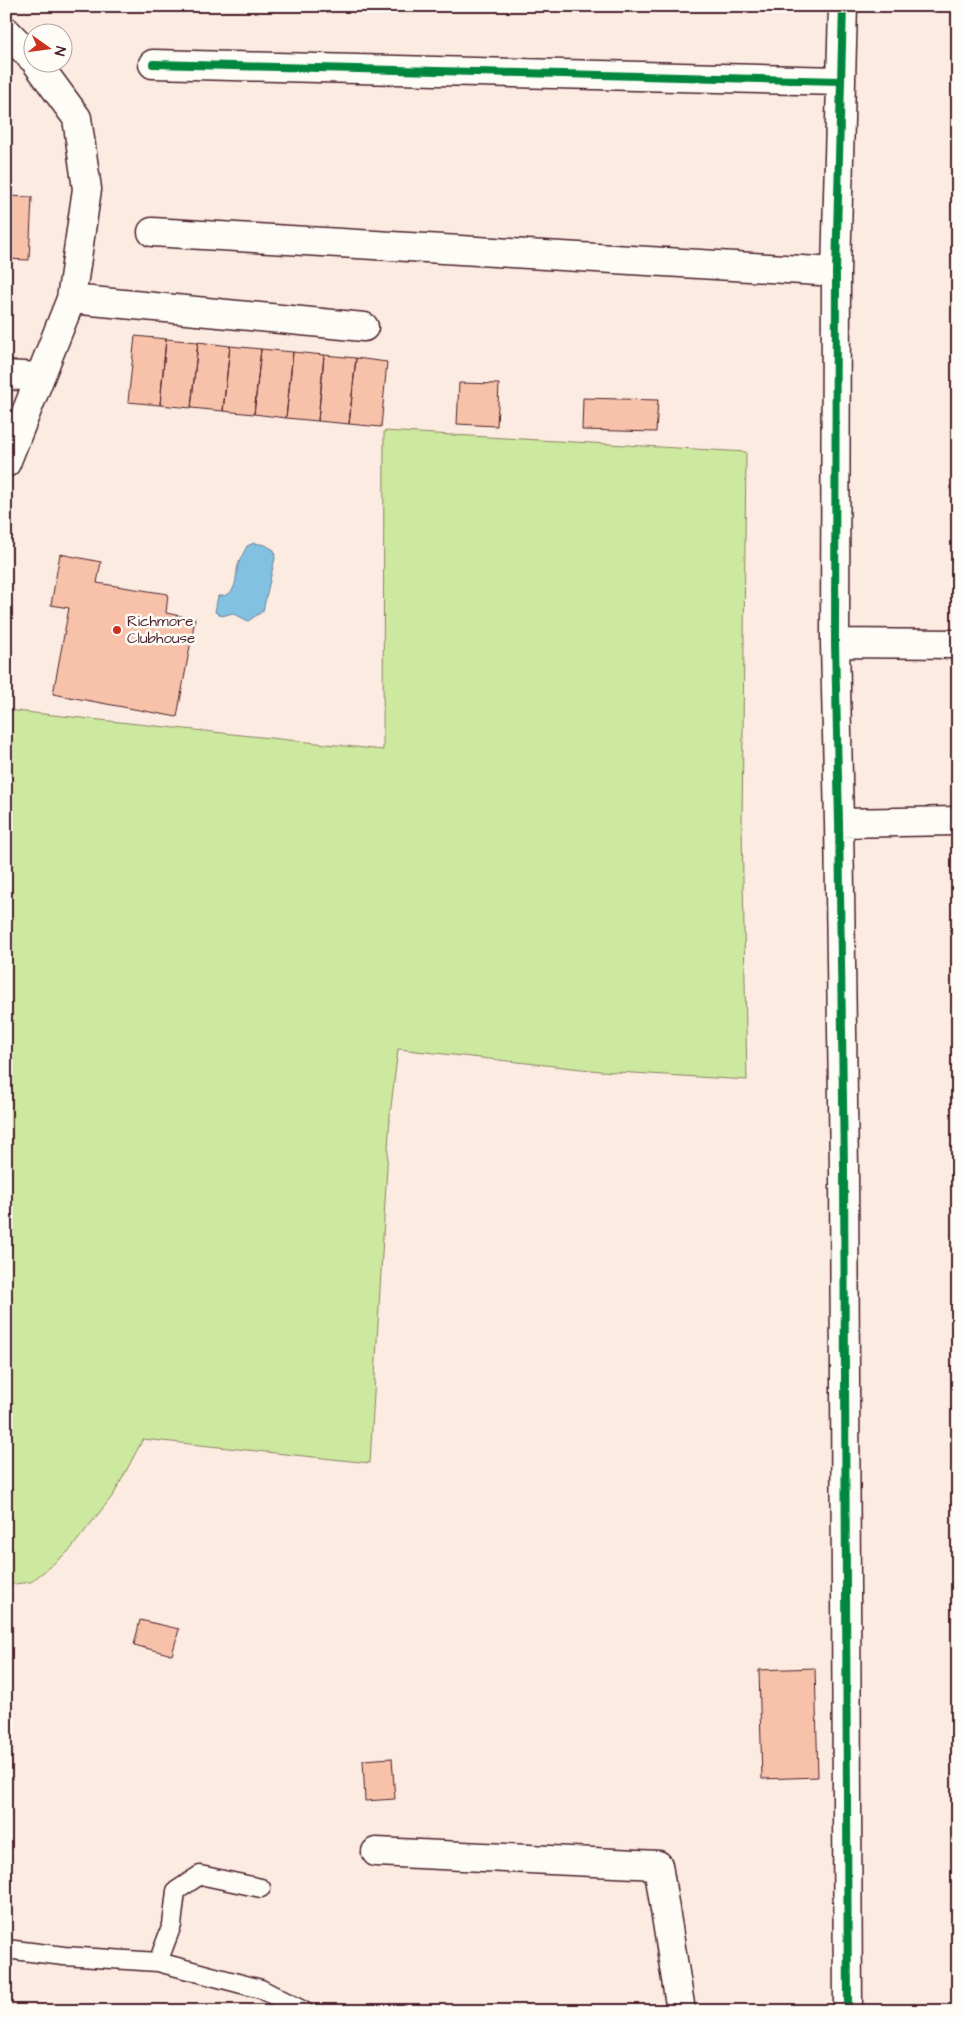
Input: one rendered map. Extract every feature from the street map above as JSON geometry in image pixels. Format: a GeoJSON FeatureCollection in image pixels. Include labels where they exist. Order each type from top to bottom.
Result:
{"type":"FeatureCollection","features":[{"type":"Feature","properties":{"kind":"street"},"geometry":{"type":"LineString","coordinates":[[842,6],[836,272],[834,643],[840,824],[844,1169],[848,2011]]}},
{"type":"Feature","properties":{"kind":"street"},"geometry":{"type":"LineString","coordinates":[[6,31],[22,48]]}},
{"type":"Feature","properties":{"kind":"street"},"geometry":{"type":"LineString","coordinates":[[153,64],[841,81]]}},
{"type":"Feature","properties":{"kind":"street"},"geometry":{"type":"LineString","coordinates":[[6,463],[71,299],[87,189],[77,118],[43,72]]}},
{"type":"Feature","properties":{"kind":"street"},"geometry":{"type":"LineString","coordinates":[[152,232],[836,272]]}},
{"type":"Feature","properties":{"kind":"street"},"geometry":{"type":"LineString","coordinates":[[71,299],[364,327]]}},
{"type":"Feature","properties":{"kind":"street"},"geometry":{"type":"LineString","coordinates":[[6,375],[40,377]]}},
{"type":"Feature","properties":{"kind":"street"},"geometry":{"type":"LineString","coordinates":[[834,643],[958,644]]}},
{"type":"Feature","properties":{"kind":"street"},"geometry":{"type":"LineString","coordinates":[[840,824],[958,821]]}},
{"type":"Feature","properties":{"kind":"street"},"geometry":{"type":"LineString","coordinates":[[376,1852],[658,1865],[681,2011]]}},
{"type":"Feature","properties":{"kind":"lane"},"geometry":{"type":"LineString","coordinates":[[158,1962],[172,1925],[176,1891],[200,1875],[261,1888]]}},
{"type":"Feature","properties":{"kind":"lane"},"geometry":{"type":"LineString","coordinates":[[6,1949],[64,1956],[158,1962],[261,1989],[304,2011]]}},
{"type":"Feature","properties":{"kind":"green space"},"geometry":{"type":"Polygon","coordinates":[[[384,431],[746,452],[742,829],[747,1080],[600,1071],[398,1049],[390,1115],[370,1463],[143,1439],[114,1494],[70,1550],[31,1582],[6,1585],[6,710],[383,750],[384,431]]]}},
{"type":"Feature","properties":{"kind":"water"},"geometry":{"type":"Polygon","coordinates":[[[254,543],[265,545],[274,550],[275,558],[263,611],[248,621],[233,613],[222,616],[215,612],[218,596],[229,593],[232,590],[241,558],[247,546],[254,543]]]}},
{"type":"Feature","properties":{"kind":"building"},"geometry":{"type":"Polygon","coordinates":[[[6,196],[32,197],[29,260],[6,259],[6,196]]]}},
{"type":"Feature","properties":{"kind":"building"},"geometry":{"type":"Polygon","coordinates":[[[135,336],[166,339],[160,405],[128,402],[135,336]]]}},
{"type":"Feature","properties":{"kind":"building"},"geometry":{"type":"Polygon","coordinates":[[[166,339],[198,342],[191,408],[160,405],[166,339]]]}},
{"type":"Feature","properties":{"kind":"building"},"geometry":{"type":"Polygon","coordinates":[[[198,342],[230,346],[223,411],[191,408],[198,342]]]}},
{"type":"Feature","properties":{"kind":"building"},"geometry":{"type":"Polygon","coordinates":[[[230,346],[261,349],[254,414],[223,411],[230,346]]]}},
{"type":"Feature","properties":{"kind":"building"},"geometry":{"type":"Polygon","coordinates":[[[261,349],[293,352],[286,418],[254,414],[261,349]]]}},
{"type":"Feature","properties":{"kind":"building"},"geometry":{"type":"Polygon","coordinates":[[[293,352],[324,355],[318,421],[286,418],[293,352]]]}},
{"type":"Feature","properties":{"kind":"building"},"geometry":{"type":"Polygon","coordinates":[[[324,355],[356,358],[349,424],[318,421],[324,355]]]}},
{"type":"Feature","properties":{"kind":"building"},"geometry":{"type":"Polygon","coordinates":[[[356,358],[387,362],[381,427],[349,424],[356,358]]]}},
{"type":"Feature","properties":{"kind":"building"},"geometry":{"type":"Polygon","coordinates":[[[459,383],[499,384],[497,426],[457,424],[459,383]]]}},
{"type":"Feature","properties":{"kind":"building"},"geometry":{"type":"Polygon","coordinates":[[[583,398],[658,400],[656,432],[582,430],[583,398]]]}},
{"type":"Feature","properties":{"kind":"building"},"geometry":{"type":"Polygon","coordinates":[[[60,554],[101,562],[97,583],[168,594],[166,613],[195,619],[177,717],[53,694],[69,608],[51,605],[60,554]]]}},
{"type":"Feature","properties":{"kind":"building"},"geometry":{"type":"Polygon","coordinates":[[[140,1620],[179,1629],[172,1655],[134,1645],[140,1620]]]}},
{"type":"Feature","properties":{"kind":"building"},"geometry":{"type":"Polygon","coordinates":[[[815,1668],[818,1777],[762,1779],[759,1670],[815,1668]]]}},
{"type":"Feature","properties":{"kind":"building"},"geometry":{"type":"Polygon","coordinates":[[[392,1758],[395,1799],[365,1801],[363,1760],[392,1758]]]}},
{"type":"Feature","properties":{"kind":"cycle path"},"geometry":{"type":"LineString","coordinates":[[843,6],[836,272],[835,643],[844,1169],[848,2011]]}},
{"type":"Feature","properties":{"kind":"cycle path"},"geometry":{"type":"LineString","coordinates":[[153,64],[841,81]]}},
{"type":"Feature","properties":{"kind":"place","name":"Richmore Clubhouse"},"geometry":{"type":"Point","coordinates":[117,630]}}]}
